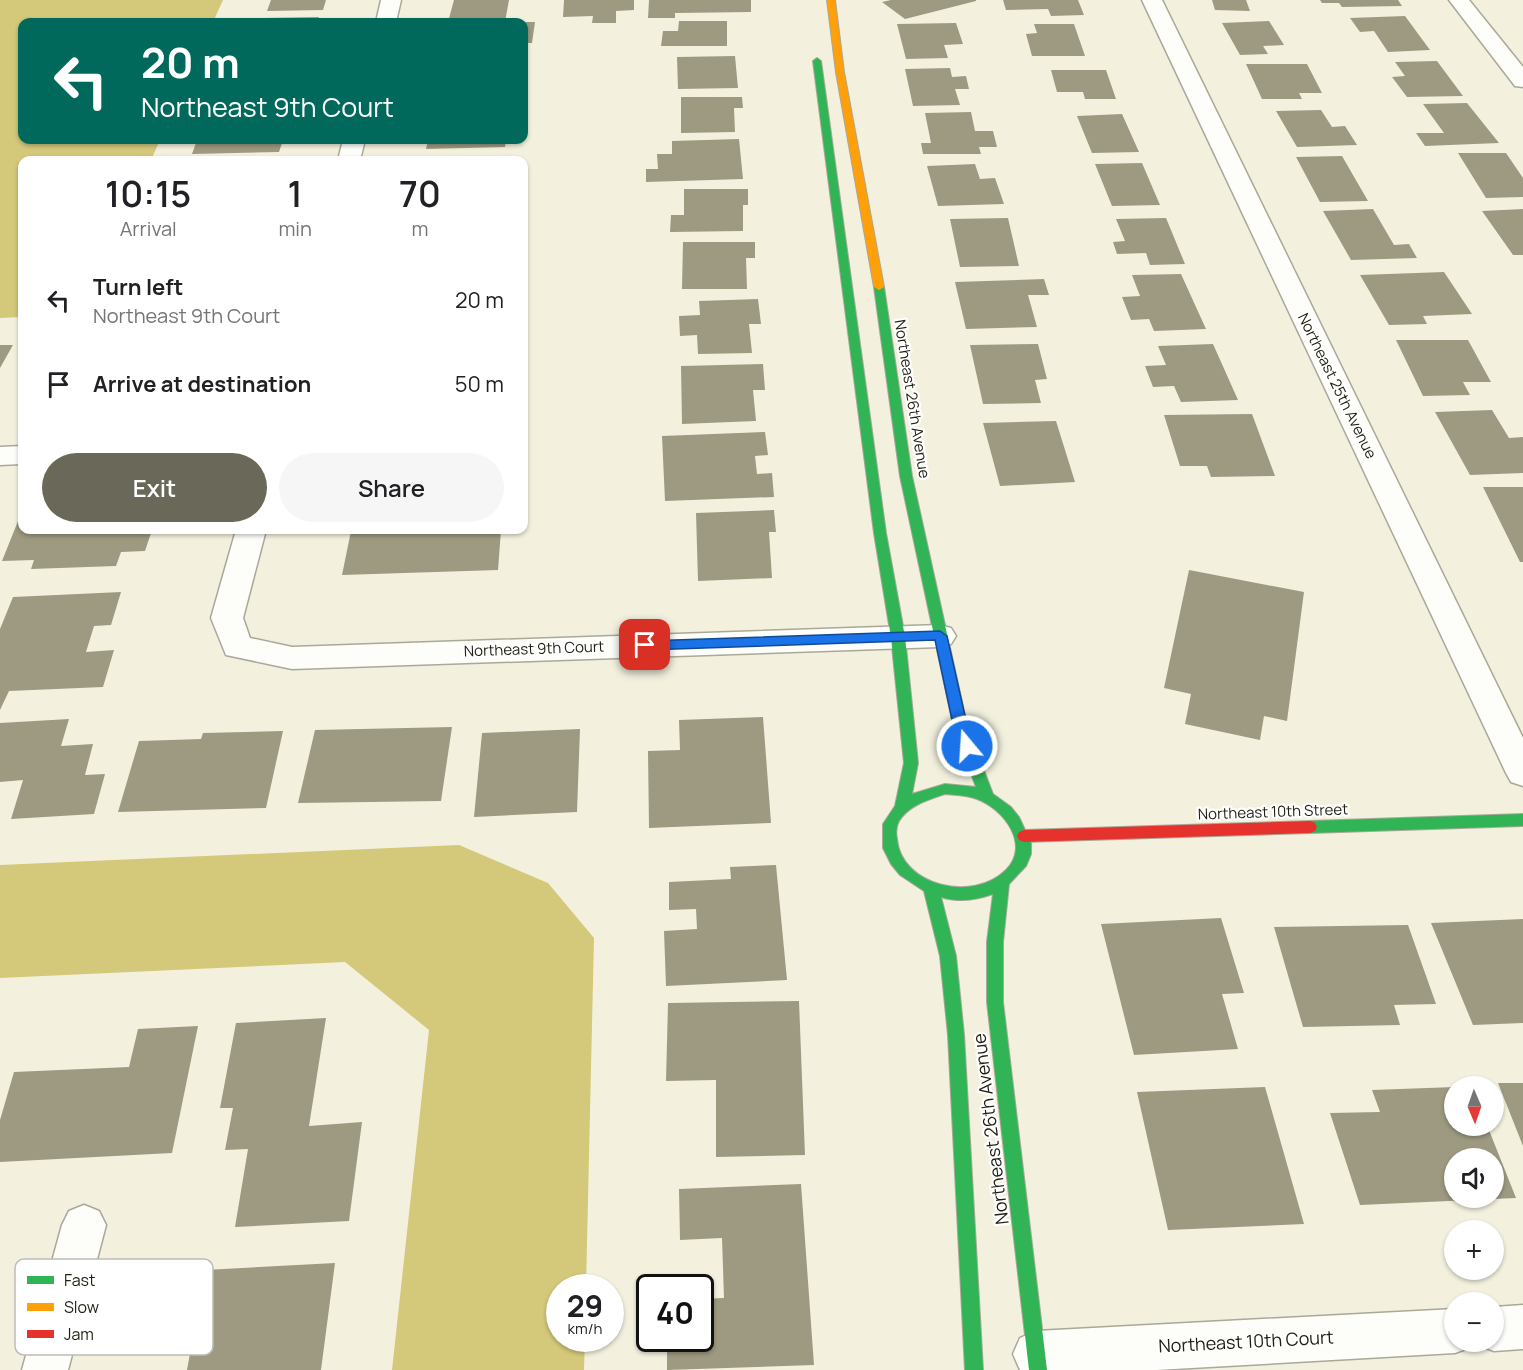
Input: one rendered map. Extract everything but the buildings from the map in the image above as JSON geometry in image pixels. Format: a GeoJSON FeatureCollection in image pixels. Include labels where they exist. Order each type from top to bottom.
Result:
{"type":"FeatureCollection","features":[{"type":"Feature","properties":{"kind":"street"},"geometry":{"type":"LineString","coordinates":[[387,18],[392,0]]}},
{"type":"Feature","properties":{"kind":"street","name":"Northeast 26th Avenue"},"geometry":{"type":"LineString","coordinates":[[831,0],[840,72],[874,250],[906,476],[961,729],[987,796]]}},
{"type":"Feature","properties":{"kind":"street","name":"Northeast 25th Avenue"},"geometry":{"type":"LineString","coordinates":[[1152,0],[1523,773]]}},
{"type":"Feature","properties":{"kind":"street"},"geometry":{"type":"LineString","coordinates":[[1459,0],[1523,81]]}},
{"type":"Feature","properties":{"kind":"street"},"geometry":{"type":"LineString","coordinates":[[815,44],[880,533],[898,636],[910,763],[902,806]]}},
{"type":"Feature","properties":{"kind":"street"},"geometry":{"type":"LineString","coordinates":[[0,456],[18,455]]}},
{"type":"Feature","properties":{"kind":"street","name":"Northeast 9th Court"},"geometry":{"type":"LineString","coordinates":[[250,534],[227,618],[237,647],[292,658],[940,636]]}},
{"type":"Feature","properties":{"kind":"street"},"geometry":{"type":"LineString","coordinates":[[945,789],[966,790],[987,796],[1004,807],[1017,820],[1024,836],[1024,852],[1020,866],[1002,884],[977,894],[931,890],[909,877],[894,860],[888,841],[891,821],[902,806],[922,794],[945,789]]}},
{"type":"Feature","properties":{"kind":"street","name":"Northeast 10th Street"},"geometry":{"type":"LineString","coordinates":[[1024,836],[1523,820]]}},
{"type":"Feature","properties":{"kind":"street","name":"Northeast 26th Avenue"},"geometry":{"type":"LineString","coordinates":[[1002,884],[994,942],[995,1002],[1037,1362]]}},
{"type":"Feature","properties":{"kind":"street"},"geometry":{"type":"LineString","coordinates":[[931,890],[948,956],[956,1035],[973,1363]]}},
{"type":"Feature","properties":{"kind":"street"},"geometry":{"type":"LineString","coordinates":[[75,1259],[84,1224]]}},
{"type":"Feature","properties":{"kind":"street"},"geometry":{"type":"LineString","coordinates":[[1504,1328],[1523,1327]]}},
{"type":"Feature","properties":{"kind":"street","name":"Northeast 10th Court"},"geometry":{"type":"LineString","coordinates":[[1037,1362],[1444,1332]]}},
{"type":"Feature","properties":{"kind":"street"},"geometry":{"type":"LineString","coordinates":[[45,1370],[49,1355]]}},
{"type":"Feature","properties":{"kind":"shaded area"},"geometry":{"type":"Polygon","coordinates":[[[0,0],[223,0],[215,18],[18,18],[18,144],[158,144],[153,156],[18,156],[18,317],[0,318],[0,0]]]}},
{"type":"Feature","properties":{"kind":"shaded area"},"geometry":{"type":"Polygon","coordinates":[[[459,845],[548,883],[594,938],[586,1274],[546,1274],[546,1352],[585,1352],[584,1370],[392,1370],[429,1030],[345,962],[0,978],[0,865],[459,845]]]}},
{"type":"Feature","properties":{"kind":"traffic: fast"},"geometry":{"type":"LineString","coordinates":[[817,61],[880,533],[898,637],[911,763],[902,806]]}},
{"type":"Feature","properties":{"kind":"traffic: fast"},"geometry":{"type":"LineString","coordinates":[[879,287],[906,476],[961,729],[987,796]]}},
{"type":"Feature","properties":{"kind":"traffic: fast"},"geometry":{"type":"LineString","coordinates":[[945,789],[971,791],[996,802],[1006,811],[1020,831],[1024,843],[1019,866],[1009,876],[987,890],[959,895],[931,887],[905,871],[890,848],[890,824],[896,814],[915,799],[945,789]]}},
{"type":"Feature","properties":{"kind":"traffic: fast"},"geometry":{"type":"LineString","coordinates":[[1310,827],[1523,820]]}},
{"type":"Feature","properties":{"kind":"traffic: fast"},"geometry":{"type":"LineString","coordinates":[[1002,883],[995,942],[995,1002],[1038,1370]]}},
{"type":"Feature","properties":{"kind":"traffic: fast"},"geometry":{"type":"LineString","coordinates":[[931,889],[948,956],[956,1035],[974,1370]]}},
{"type":"Feature","properties":{"kind":"traffic: slow"},"geometry":{"type":"LineString","coordinates":[[831,0],[840,72],[879,287]]}},
{"type":"Feature","properties":{"kind":"traffic: jam"},"geometry":{"type":"LineString","coordinates":[[1024,836],[1310,827]]}},
{"type":"Feature","properties":{"kind":"route"},"geometry":{"type":"LineString","coordinates":[[645,645],[940,636],[967,746]]}}]}
